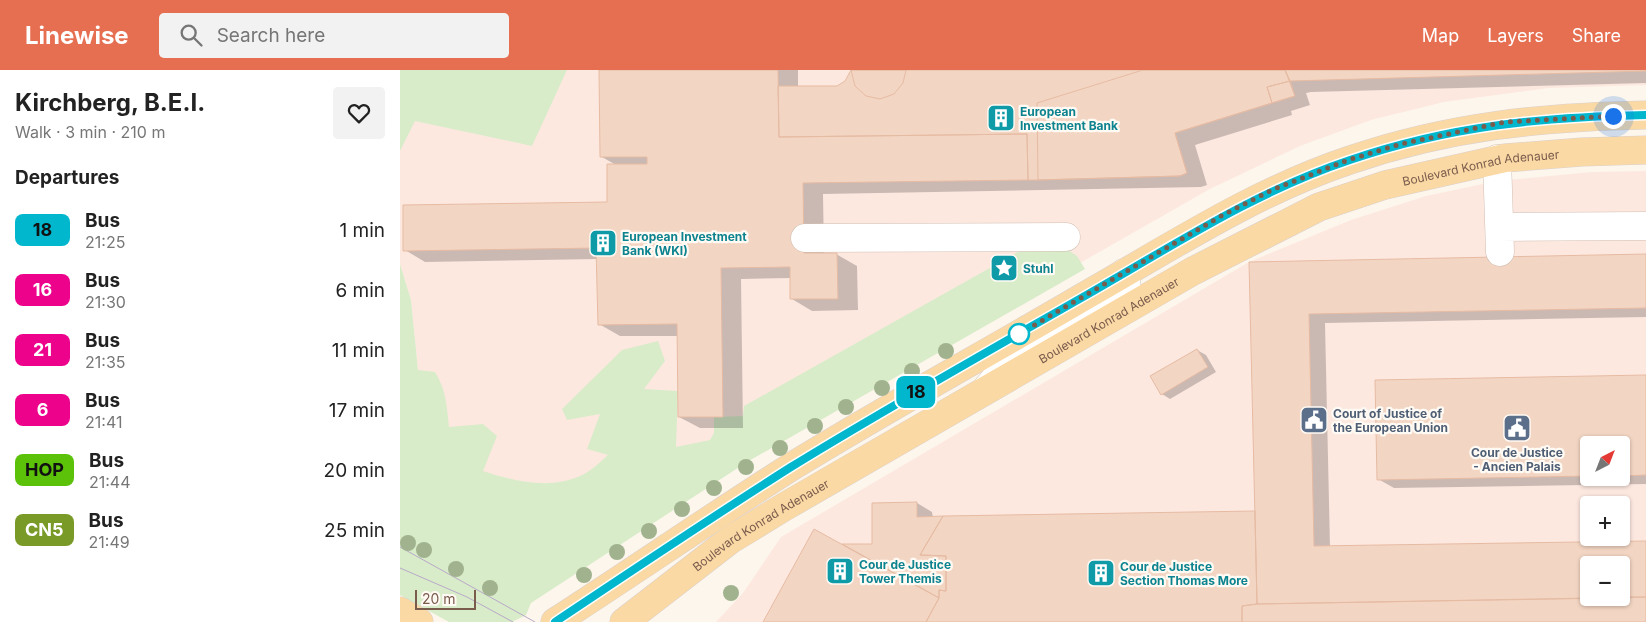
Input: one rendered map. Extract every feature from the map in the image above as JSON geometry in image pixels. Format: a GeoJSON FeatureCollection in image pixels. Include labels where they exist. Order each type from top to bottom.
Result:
{"type":"FeatureCollection","features":[{"type":"Feature","properties":{"kind":"main road"},"geometry":{"type":"LineString","coordinates":[[555,622],[791,468],[940,378],[1124,274],[1175,242],[1272,190],[1348,160],[1384,149],[1505,122],[1549,118],[1646,115]]}},
{"type":"Feature","properties":{"kind":"main road","name":"Boulevard Konrad Adenauer"},"geometry":{"type":"LineString","coordinates":[[624,622],[738,536],[1193,271],[1319,207],[1385,185],[1497,159],[1582,152],[1646,150]]}},
{"type":"Feature","properties":{"kind":"main road"},"geometry":{"type":"LineString","coordinates":[[400,611],[419,622]]}},
{"type":"Feature","properties":{"kind":"lane"},"geometry":{"type":"LineString","coordinates":[[1497,159],[1500,240],[1646,226]]}},
{"type":"Feature","properties":{"kind":"lane"},"geometry":{"type":"LineString","coordinates":[[805,238],[1066,237]]}},
{"type":"Feature","properties":{"kind":"lane"},"geometry":{"type":"LineString","coordinates":[[982,394],[1014,358],[1122,296],[1126,289],[1127,281],[1124,274]]}},
{"type":"Feature","properties":{"kind":"shaded area"},"geometry":{"type":"Polygon","coordinates":[[[421,70],[1646,70],[1646,85],[1549,88],[1444,102],[1371,120],[1300,146],[1210,189],[762,444],[716,468],[467,507],[418,371],[411,300],[400,264],[400,151],[421,70]]]}},
{"type":"Feature","properties":{"kind":"shaded area","name":"Court of Justice of the European Union"},"geometry":{"type":"Polygon","coordinates":[[[1646,171],[1646,622],[716,622],[743,593],[781,537],[1249,262],[1351,220],[1426,196],[1497,181],[1591,172],[1646,171]]]}},
{"type":"Feature","properties":{"kind":"green space"},"geometry":{"type":"Polygon","coordinates":[[[400,70],[567,70],[532,146],[415,121],[400,151],[400,70]]]}},
{"type":"Feature","properties":{"kind":"green space"},"geometry":{"type":"Polygon","coordinates":[[[1068,250],[1077,256],[1085,269],[747,462],[531,603],[526,615],[512,622],[449,622],[400,595],[400,264],[411,300],[418,370],[435,372],[439,378],[445,398],[449,427],[483,424],[497,436],[483,471],[519,481],[556,483],[584,474],[608,455],[587,449],[600,414],[567,420],[562,409],[622,350],[658,341],[665,361],[644,389],[678,391],[676,447],[710,440],[714,433],[714,417],[743,416],[744,406],[1020,251],[1068,250]]]}},
{"type":"Feature","properties":{"kind":"building","name":"European Investment Bank (WKI)"},"geometry":{"type":"Polygon","coordinates":[[[599,70],[778,70],[779,137],[1027,134],[1028,180],[803,183],[804,253],[837,253],[838,299],[790,299],[790,267],[721,268],[723,417],[678,417],[677,324],[598,325],[596,248],[403,251],[403,205],[607,202],[607,164],[647,164],[647,157],[600,157],[599,70]]]}},
{"type":"Feature","properties":{"kind":"building","name":"European Investment Bank"},"geometry":{"type":"Polygon","coordinates":[[[851,70],[1285,70],[1290,81],[1267,87],[1272,103],[1175,133],[1187,173],[1180,176],[1028,180],[1027,134],[779,137],[778,86],[837,86],[845,81],[851,70]]]}},
{"type":"Feature","properties":{"kind":"building"},"geometry":{"type":"Polygon","coordinates":[[[851,70],[906,70],[903,83],[894,94],[880,99],[866,96],[855,86],[851,70]]]}},
{"type":"Feature","properties":{"kind":"building"},"geometry":{"type":"Polygon","coordinates":[[[1143,70],[1285,70],[1295,96],[1175,133],[1187,173],[1180,176],[1038,180],[1037,103],[1143,70]]]}},
{"type":"Feature","properties":{"kind":"building"},"geometry":{"type":"Polygon","coordinates":[[[1285,70],[1646,70],[1646,71],[1290,81],[1285,70]]]}},
{"type":"Feature","properties":{"kind":"building"},"geometry":{"type":"Polygon","coordinates":[[[1290,81],[1295,96],[1272,103],[1267,87],[1290,81]]]}},
{"type":"Feature","properties":{"kind":"building"},"geometry":{"type":"Polygon","coordinates":[[[1646,254],[1646,308],[1309,314],[1314,546],[1580,542],[1580,546],[1630,546],[1630,541],[1646,541],[1646,597],[1630,597],[1630,556],[1580,556],[1580,599],[1257,604],[1249,262],[1646,254]]]}},
{"type":"Feature","properties":{"kind":"building"},"geometry":{"type":"Polygon","coordinates":[[[1197,349],[1208,367],[1161,395],[1150,376],[1197,349]]]}},
{"type":"Feature","properties":{"kind":"building"},"geometry":{"type":"Polygon","coordinates":[[[1646,375],[1646,475],[1630,476],[1630,436],[1580,436],[1580,476],[1377,480],[1375,380],[1646,375]]]}},
{"type":"Feature","properties":{"kind":"building"},"geometry":{"type":"Polygon","coordinates":[[[917,502],[917,517],[943,516],[920,555],[946,556],[946,591],[939,590],[939,598],[842,544],[872,544],[872,503],[917,502]]]}},
{"type":"Feature","properties":{"kind":"building","name":"Cour de Justice Section Thomas More"},"geometry":{"type":"Polygon","coordinates":[[[1255,511],[1257,604],[1242,606],[1242,622],[926,622],[939,598],[939,590],[946,591],[946,556],[920,555],[943,516],[1255,511]]]}},
{"type":"Feature","properties":{"kind":"building","name":"Cour de Justice Tower Themis"},"geometry":{"type":"Polygon","coordinates":[[[814,529],[939,598],[926,622],[763,622],[814,529]]]}},
{"type":"Feature","properties":{"kind":"building"},"geometry":{"type":"Polygon","coordinates":[[[1630,597],[1646,597],[1646,622],[1242,622],[1242,606],[1257,604],[1580,598],[1580,606],[1630,606],[1630,597]]]}},
{"type":"Feature","properties":{"kind":"tram line"},"geometry":{"type":"LineString","coordinates":[[400,547],[535,622]]}},
{"type":"Feature","properties":{"kind":"tram line"},"geometry":{"type":"LineString","coordinates":[[400,568],[467,597],[513,622]]}},
{"type":"Feature","properties":{"kind":"bus line","name":"18"},"geometry":{"type":"LineString","coordinates":[[555,622],[791,468],[940,378],[1083,298],[1175,242],[1272,190],[1348,160],[1401,144],[1459,131],[1505,122],[1549,118],[1646,115]]}},
{"type":"Feature","properties":{"kind":"place","name":"European Investment Bank"},"geometry":{"type":"Point","coordinates":[1001,118]}},
{"type":"Feature","properties":{"kind":"place","name":"European Investment Bank (WKI)"},"geometry":{"type":"Point","coordinates":[603,243]}},
{"type":"Feature","properties":{"kind":"place","name":"Stuhl"},"geometry":{"type":"Point","coordinates":[1004,268]}},
{"type":"Feature","properties":{"kind":"place","name":"Court of Justice of the European Union"},"geometry":{"type":"Point","coordinates":[1314,420]}},
{"type":"Feature","properties":{"kind":"place","name":"Cour de Justice - Ancien Palais"},"geometry":{"type":"Point","coordinates":[1517,428]}},
{"type":"Feature","properties":{"kind":"place","name":"Cour de Justice Tower Themis"},"geometry":{"type":"Point","coordinates":[840,571]}},
{"type":"Feature","properties":{"kind":"place","name":"Cour de Justice Section Thomas More"},"geometry":{"type":"Point","coordinates":[1101,573]}},
{"type":"Feature","properties":{"kind":"route"},"geometry":{"type":"LineString","coordinates":[[1019,334],[1223,215],[1272,190],[1348,160],[1401,144],[1505,122],[1549,118],[1613,116]]}}]}
